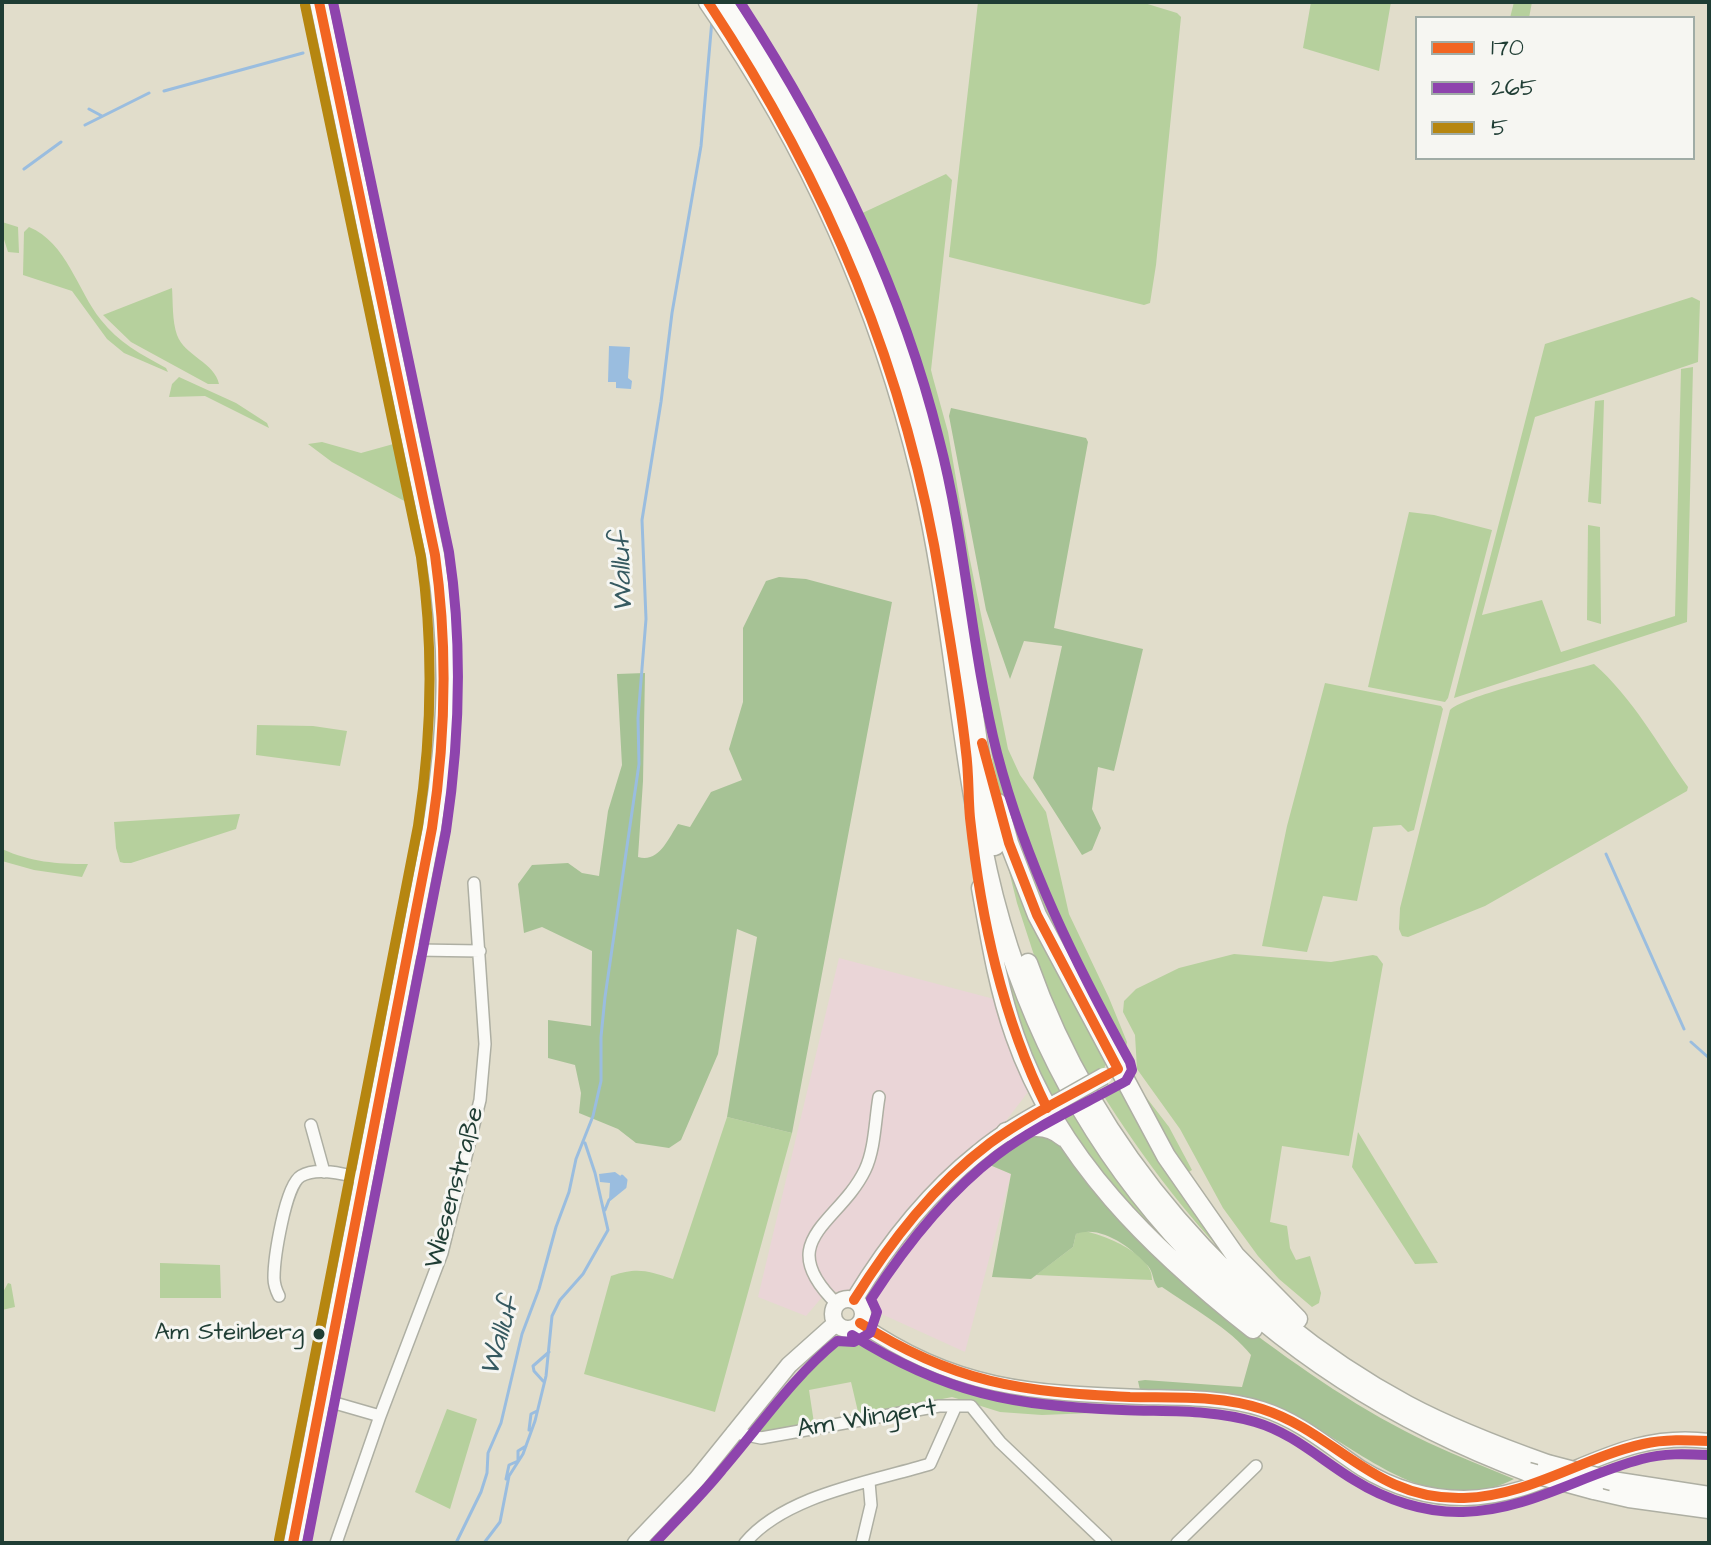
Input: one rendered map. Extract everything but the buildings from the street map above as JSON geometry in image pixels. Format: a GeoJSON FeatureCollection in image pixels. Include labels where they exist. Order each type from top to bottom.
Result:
{"type":"FeatureCollection","features":[{"type":"Feature","properties":{"kind":"main road"},"geometry":{"type":"LineString","coordinates":[[293,1543],[410,949],[442,764],[447,684],[446,643],[435,555],[319,2]]}},
{"type":"Feature","properties":{"kind":"main road"},"geometry":{"type":"LineString","coordinates":[[708,2],[782,120],[848,238],[922,479],[983,850],[1008,945],[1044,1036],[1090,1123],[1147,1204],[1213,1277],[1287,1342],[1368,1397],[1446,1439],[1528,1472],[1629,1498],[1709,1509]]}},
{"type":"Feature","properties":{"kind":"main road"},"geometry":{"type":"LineString","coordinates":[[723,2],[800,125],[904,365],[942,510],[995,845],[1019,937],[1053,1027],[1098,1111],[1153,1190],[1228,1273],[1288,1326],[1326,1354],[1407,1405],[1453,1428],[1547,1464],[1612,1481],[1709,1496]]}},
{"type":"Feature","properties":{"kind":"main road"},"geometry":{"type":"LineString","coordinates":[[972,703],[994,790],[1022,879],[1111,1073],[1235,1255],[1313,1333],[1407,1405]]}},
{"type":"Feature","properties":{"kind":"main road"},"geometry":{"type":"LineString","coordinates":[[967,759],[971,825],[995,961],[1016,1038],[1053,1105],[1068,1141]]}},
{"type":"Feature","properties":{"kind":"main road"},"geometry":{"type":"LineString","coordinates":[[854,1300],[881,1260],[961,1168],[1006,1132],[1111,1073]]}},
{"type":"Feature","properties":{"kind":"main road"},"geometry":{"type":"LineString","coordinates":[[1006,1132],[1044,1127],[1059,1133],[1132,1221],[1217,1301],[1326,1380],[1368,1397]]}},
{"type":"Feature","properties":{"kind":"main road"},"geometry":{"type":"LineString","coordinates":[[836,1323],[833,1313],[837,1304],[854,1300]]}},
{"type":"Feature","properties":{"kind":"main road"},"geometry":{"type":"LineString","coordinates":[[836,1323],[850,1329],[860,1323],[863,1311],[854,1300]]}},
{"type":"Feature","properties":{"kind":"main road"},"geometry":{"type":"LineString","coordinates":[[636,1543],[697,1479],[789,1365],[836,1323]]}},
{"type":"Feature","properties":{"kind":"street","name":"Wiesenstraße"},"geometry":{"type":"LineString","coordinates":[[336,1543],[442,1253],[480,1100],[485,1044],[474,883]]}},
{"type":"Feature","properties":{"kind":"street"},"geometry":{"type":"LineString","coordinates":[[417,950],[480,951]]}},
{"type":"Feature","properties":{"kind":"street"},"geometry":{"type":"LineString","coordinates":[[837,1304],[815,1277],[809,1251],[818,1230],[866,1167],[879,1097]]}},
{"type":"Feature","properties":{"kind":"street"},"geometry":{"type":"LineString","coordinates":[[311,1125],[324,1172]]}},
{"type":"Feature","properties":{"kind":"street"},"geometry":{"type":"LineString","coordinates":[[279,1296],[274,1275],[291,1186],[304,1174],[324,1172],[363,1178]]}},
{"type":"Feature","properties":{"kind":"street"},"geometry":{"type":"LineString","coordinates":[[860,1323],[921,1360],[989,1384],[1037,1392],[1222,1401],[1260,1408],[1310,1431],[1374,1475],[1431,1495],[1476,1497],[1506,1493],[1630,1446],[1666,1440],[1709,1441]]}},
{"type":"Feature","properties":{"kind":"street"},"geometry":{"type":"LineString","coordinates":[[321,1399],[380,1416]]}},
{"type":"Feature","properties":{"kind":"street"},"geometry":{"type":"LineString","coordinates":[[745,1543],[770,1520],[800,1503],[930,1464],[955,1408],[967,1405],[974,1408],[1000,1442],[1106,1543]]}},
{"type":"Feature","properties":{"kind":"street","name":"Am Wingert"},"geometry":{"type":"LineString","coordinates":[[732,1432],[761,1438],[939,1406],[955,1408]]}},
{"type":"Feature","properties":{"kind":"street"},"geometry":{"type":"LineString","coordinates":[[1177,1543],[1256,1466]]}},
{"type":"Feature","properties":{"kind":"street"},"geometry":{"type":"LineString","coordinates":[[862,1543],[871,1505],[869,1482]]}},
{"type":"Feature","properties":{"kind":"shaded area"},"geometry":{"type":"Polygon","coordinates":[[[839,958],[994,999],[1028,1092],[1002,1126],[974,1147],[985,1163],[1011,1174],[965,1352],[875,1311],[872,1292],[875,1286],[864,1279],[846,1292],[829,1289],[806,1316],[758,1297],[839,958]]]}},
{"type":"Feature","properties":{"kind":"green space"},"geometry":{"type":"Polygon","coordinates":[[[978,2],[1141,2],[1181,17],[1150,303],[1144,305],[949,257],[978,2]]]}},
{"type":"Feature","properties":{"kind":"green space"},"geometry":{"type":"Polygon","coordinates":[[[1311,2],[1391,2],[1379,71],[1303,48],[1311,2]]]}},
{"type":"Feature","properties":{"kind":"green space"},"geometry":{"type":"Polygon","coordinates":[[[1514,2],[1532,2],[1529,16],[1510,16],[1514,2]]]}},
{"type":"Feature","properties":{"kind":"green space"},"geometry":{"type":"Polygon","coordinates":[[[946,174],[952,180],[931,370],[948,432],[1008,749],[1020,775],[1046,812],[1069,914],[1127,1042],[1124,1060],[1057,945],[1007,819],[993,764],[958,531],[939,443],[856,216],[946,174]]]}},
{"type":"Feature","properties":{"kind":"green space"},"geometry":{"type":"Polygon","coordinates":[[[2,222],[18,227],[19,253],[8,252],[2,222]]]}},
{"type":"Feature","properties":{"kind":"green space"},"geometry":{"type":"Polygon","coordinates":[[[29,227],[53,244],[108,328],[168,372],[124,353],[107,339],[72,291],[23,275],[24,232],[29,227]]]}},
{"type":"Feature","properties":{"kind":"green space"},"geometry":{"type":"Polygon","coordinates":[[[172,288],[177,335],[186,348],[212,370],[219,384],[208,384],[131,342],[103,315],[172,288]]]}},
{"type":"Feature","properties":{"kind":"green space"},"geometry":{"type":"Polygon","coordinates":[[[1692,297],[1700,301],[1698,362],[1535,417],[1482,615],[1542,600],[1561,652],[1675,616],[1681,369],[1693,367],[1687,622],[1454,698],[1545,344],[1692,297]]]}},
{"type":"Feature","properties":{"kind":"green space"},"geometry":{"type":"Polygon","coordinates":[[[179,377],[236,403],[267,423],[269,428],[205,396],[169,397],[172,384],[179,377]]]}},
{"type":"Feature","properties":{"kind":"green space"},"geometry":{"type":"Polygon","coordinates":[[[1604,400],[1601,504],[1588,502],[1595,401],[1604,400]]]}},
{"type":"Feature","properties":{"kind":"green space"},"geometry":{"type":"Polygon","coordinates":[[[951,408],[1086,438],[1088,442],[1054,628],[1143,649],[1114,771],[1098,767],[1092,809],[1101,828],[1092,850],[1082,855],[1033,778],[1062,646],[1024,641],[1010,679],[986,610],[949,416],[951,408]]]}},
{"type":"Feature","properties":{"kind":"green space"},"geometry":{"type":"Polygon","coordinates":[[[322,442],[361,453],[397,443],[408,503],[332,462],[308,444],[322,442]]]}},
{"type":"Feature","properties":{"kind":"green space"},"geometry":{"type":"Polygon","coordinates":[[[1409,512],[1492,530],[1445,702],[1368,687],[1409,512]]]}},
{"type":"Feature","properties":{"kind":"green space"},"geometry":{"type":"Polygon","coordinates":[[[1588,525],[1600,527],[1601,624],[1587,620],[1588,525]]]}},
{"type":"Feature","properties":{"kind":"green space"},"geometry":{"type":"Polygon","coordinates":[[[779,577],[806,579],[892,602],[792,1133],[727,1117],[757,937],[737,929],[718,1054],[681,1140],[669,1148],[636,1143],[618,1129],[579,1113],[581,1093],[575,1065],[548,1058],[548,1020],[591,1026],[592,951],[542,927],[524,933],[518,884],[532,865],[568,863],[582,873],[599,876],[608,811],[622,765],[617,674],[645,673],[638,857],[645,858],[657,853],[678,824],[690,827],[711,792],[742,780],[729,749],[743,702],[743,628],[766,581],[779,577]]]}},
{"type":"Feature","properties":{"kind":"green space"},"geometry":{"type":"Polygon","coordinates":[[[1594,664],[1633,707],[1688,787],[1687,791],[1485,906],[1408,937],[1402,936],[1399,929],[1400,908],[1450,710],[1495,691],[1594,664]]]}},
{"type":"Feature","properties":{"kind":"green space"},"geometry":{"type":"Polygon","coordinates":[[[1325,683],[1441,706],[1443,709],[1414,830],[1408,832],[1401,825],[1373,827],[1357,901],[1323,896],[1307,952],[1262,946],[1287,826],[1325,683]]]}},
{"type":"Feature","properties":{"kind":"green space"},"geometry":{"type":"Polygon","coordinates":[[[257,725],[313,726],[347,731],[340,766],[256,755],[257,725]]]}},
{"type":"Feature","properties":{"kind":"green space"},"geometry":{"type":"Polygon","coordinates":[[[240,814],[236,829],[131,863],[120,862],[114,822],[240,814]]]}},
{"type":"Feature","properties":{"kind":"green space"},"geometry":{"type":"Polygon","coordinates":[[[1003,847],[1106,1063],[1104,1069],[1088,1078],[1045,989],[1017,903],[1003,847]]]}},
{"type":"Feature","properties":{"kind":"green space"},"geometry":{"type":"Polygon","coordinates":[[[2,849],[44,861],[88,864],[82,877],[34,870],[2,861],[2,849]]]}},
{"type":"Feature","properties":{"kind":"green space"},"geometry":{"type":"Polygon","coordinates":[[[983,867],[1066,1090],[1053,1097],[1049,1096],[1018,1028],[983,867]]]}},
{"type":"Feature","properties":{"kind":"green space"},"geometry":{"type":"Polygon","coordinates":[[[1234,954],[1331,962],[1373,955],[1383,964],[1349,1156],[1282,1146],[1270,1222],[1287,1226],[1290,1248],[1296,1260],[1310,1256],[1321,1293],[1319,1303],[1312,1307],[1258,1256],[1223,1208],[1180,1129],[1137,1069],[1135,1035],[1123,1012],[1124,1001],[1136,989],[1179,968],[1234,954]]]}},
{"type":"Feature","properties":{"kind":"green space"},"geometry":{"type":"Polygon","coordinates":[[[1112,1083],[1117,1084],[1252,1283],[1190,1215],[1134,1142],[1100,1090],[1112,1083]]]}},
{"type":"Feature","properties":{"kind":"green space"},"geometry":{"type":"Polygon","coordinates":[[[1136,1084],[1169,1127],[1192,1170],[1187,1173],[1136,1084]]]}},
{"type":"Feature","properties":{"kind":"green space"},"geometry":{"type":"Polygon","coordinates":[[[1074,1104],[1256,1327],[1114,1194],[1060,1113],[1074,1104]]]}},
{"type":"Feature","properties":{"kind":"green space"},"geometry":{"type":"Polygon","coordinates":[[[727,1117],[792,1133],[715,1412],[584,1374],[611,1276],[642,1271],[673,1279],[727,1117]]]}},
{"type":"Feature","properties":{"kind":"green space"},"geometry":{"type":"Polygon","coordinates":[[[1358,1132],[1438,1263],[1415,1264],[1352,1167],[1358,1132]]]}},
{"type":"Feature","properties":{"kind":"green space"},"geometry":{"type":"Polygon","coordinates":[[[1050,1133],[1243,1325],[1333,1389],[1380,1418],[1429,1443],[1514,1479],[1481,1490],[1450,1492],[1420,1485],[1391,1472],[1307,1423],[1262,1403],[1210,1393],[1140,1390],[1138,1381],[1145,1380],[1242,1387],[1251,1355],[1209,1318],[1162,1287],[1158,1288],[1150,1269],[1141,1259],[1125,1245],[1106,1235],[1096,1232],[1076,1234],[1073,1247],[1031,1279],[992,1277],[1011,1174],[985,1163],[985,1159],[1020,1138],[1050,1133]]]}},
{"type":"Feature","properties":{"kind":"green space"},"geometry":{"type":"Polygon","coordinates":[[[1083,1231],[1115,1241],[1137,1254],[1145,1262],[1152,1280],[1036,1275],[1073,1247],[1076,1234],[1083,1231]]]}},
{"type":"Feature","properties":{"kind":"green space"},"geometry":{"type":"Polygon","coordinates":[[[160,1263],[220,1265],[221,1298],[160,1298],[160,1263]]]}},
{"type":"Feature","properties":{"kind":"green space"},"geometry":{"type":"Polygon","coordinates":[[[8,1283],[11,1284],[15,1307],[2,1310],[2,1294],[8,1283]]]}},
{"type":"Feature","properties":{"kind":"green space"},"geometry":{"type":"Polygon","coordinates":[[[833,1340],[864,1342],[907,1367],[969,1392],[1008,1400],[1143,1411],[1042,1415],[1000,1412],[952,1397],[859,1416],[851,1382],[809,1390],[814,1423],[761,1433],[752,1427],[810,1358],[833,1340]]]}},
{"type":"Feature","properties":{"kind":"green space"},"geometry":{"type":"Polygon","coordinates":[[[447,1409],[477,1419],[450,1509],[415,1492],[447,1409]]]}},
{"type":"Feature","properties":{"kind":"water"},"geometry":{"type":"Polygon","coordinates":[[[609,346],[630,347],[628,378],[632,381],[631,389],[616,388],[616,382],[608,382],[609,346]]]}},
{"type":"Feature","properties":{"kind":"water"},"geometry":{"type":"Polygon","coordinates":[[[615,1172],[626,1180],[625,1187],[609,1200],[610,1183],[600,1182],[599,1174],[615,1172]]]}},
{"type":"Feature","properties":{"kind":"waterway","name":"Walluf"},"geometry":{"type":"LineString","coordinates":[[456,1543],[487,1473],[488,1453],[501,1423],[522,1334],[539,1289],[601,1081],[605,997],[639,764],[638,718],[646,619],[642,520],[672,313],[701,146],[712,20]]}},
{"type":"Feature","properties":{"kind":"waterway"},"geometry":{"type":"LineString","coordinates":[[164,91],[303,53]]}},
{"type":"Feature","properties":{"kind":"waterway"},"geometry":{"type":"LineString","coordinates":[[85,125],[149,93]]}},
{"type":"Feature","properties":{"kind":"waterway"},"geometry":{"type":"LineString","coordinates":[[89,109],[102,116]]}},
{"type":"Feature","properties":{"kind":"waterway"},"geometry":{"type":"LineString","coordinates":[[24,169],[61,142]]}},
{"type":"Feature","properties":{"kind":"waterway"},"geometry":{"type":"LineString","coordinates":[[1606,854],[1684,1029]]}},
{"type":"Feature","properties":{"kind":"waterway"},"geometry":{"type":"LineString","coordinates":[[1691,1042],[1709,1058]]}},
{"type":"Feature","properties":{"kind":"waterway","name":"Walluf"},"geometry":{"type":"LineString","coordinates":[[484,1543],[500,1522],[509,1476],[523,1454],[535,1421],[546,1376],[552,1316],[560,1300],[583,1274],[608,1230],[585,1143]]}},
{"type":"Feature","properties":{"kind":"waterway","name":"Walluf"},"geometry":{"type":"LineString","coordinates":[[605,1210],[609,1200],[625,1187],[626,1180],[622,1176]]}},
{"type":"Feature","properties":{"kind":"waterway","name":"Walluf"},"geometry":{"type":"LineString","coordinates":[[543,1381],[533,1366],[549,1352]]}},
{"type":"Feature","properties":{"kind":"waterway","name":"Walluf"},"geometry":{"type":"LineString","coordinates":[[529,1430],[531,1414],[537,1411]]}},
{"type":"Feature","properties":{"kind":"waterway","name":"Walluf"},"geometry":{"type":"LineString","coordinates":[[506,1479],[509,1465],[518,1461],[518,1451],[526,1446]]}},
{"type":"Feature","properties":{"kind":"transit line","name":"170"},"geometry":{"type":"LineString","coordinates":[[293,1543],[432,828],[444,692],[442,624],[435,555],[319,2]]}},
{"type":"Feature","properties":{"kind":"transit line","name":"265"},"geometry":{"type":"LineString","coordinates":[[307,1543],[446,831],[458,692],[456,622],[449,552],[333,2]]}},
{"type":"Feature","properties":{"kind":"transit line","name":"170"},"geometry":{"type":"LineString","coordinates":[[708,2],[751,70],[825,209],[884,354],[907,429],[926,506],[951,647],[967,760],[970,818],[987,930],[1006,1003],[1031,1074],[1047,1108]]}},
{"type":"Feature","properties":{"kind":"transit line","name":"265"},"geometry":{"type":"LineString","coordinates":[[655,1543],[706,1489],[791,1386],[821,1355],[837,1341],[854,1342],[870,1333],[877,1312],[871,1299],[913,1240],[961,1186],[1012,1144],[1126,1081],[1132,1070],[1054,912],[1009,794],[988,714],[948,478],[923,381],[904,323],[858,212],[831,158],[803,105],[740,2]]}},
{"type":"Feature","properties":{"kind":"transit line","name":"5"},"geometry":{"type":"LineString","coordinates":[[279,1540],[418,826],[430,692],[428,625],[421,557],[305,5]]}},
{"type":"Feature","properties":{"kind":"transit line","name":"170"},"geometry":{"type":"LineString","coordinates":[[982,743],[1009,843],[1037,915],[1118,1069]]}},
{"type":"Feature","properties":{"kind":"transit line","name":"170"},"geometry":{"type":"LineString","coordinates":[[854,1300],[915,1215],[970,1159],[1021,1123],[1118,1069]]}},
{"type":"Feature","properties":{"kind":"transit line","name":"170"},"geometry":{"type":"LineString","coordinates":[[860,1323],[927,1359],[989,1381],[1091,1395],[1213,1399],[1262,1409],[1313,1433],[1380,1477],[1405,1489],[1433,1496],[1488,1496],[1533,1484],[1643,1444],[1709,1441]]}},
{"type":"Feature","properties":{"kind":"transit line","name":"265"},"geometry":{"type":"LineString","coordinates":[[852,1335],[886,1355],[950,1384],[1014,1400],[1083,1408],[1206,1413],[1255,1422],[1294,1440],[1379,1494],[1434,1510],[1463,1512],[1509,1506],[1642,1459],[1683,1454],[1708,1455]]}},
{"type":"Feature","properties":{"kind":"place","name":"Am Steinberg"},"geometry":{"type":"Point","coordinates":[319,1334]}}]}
